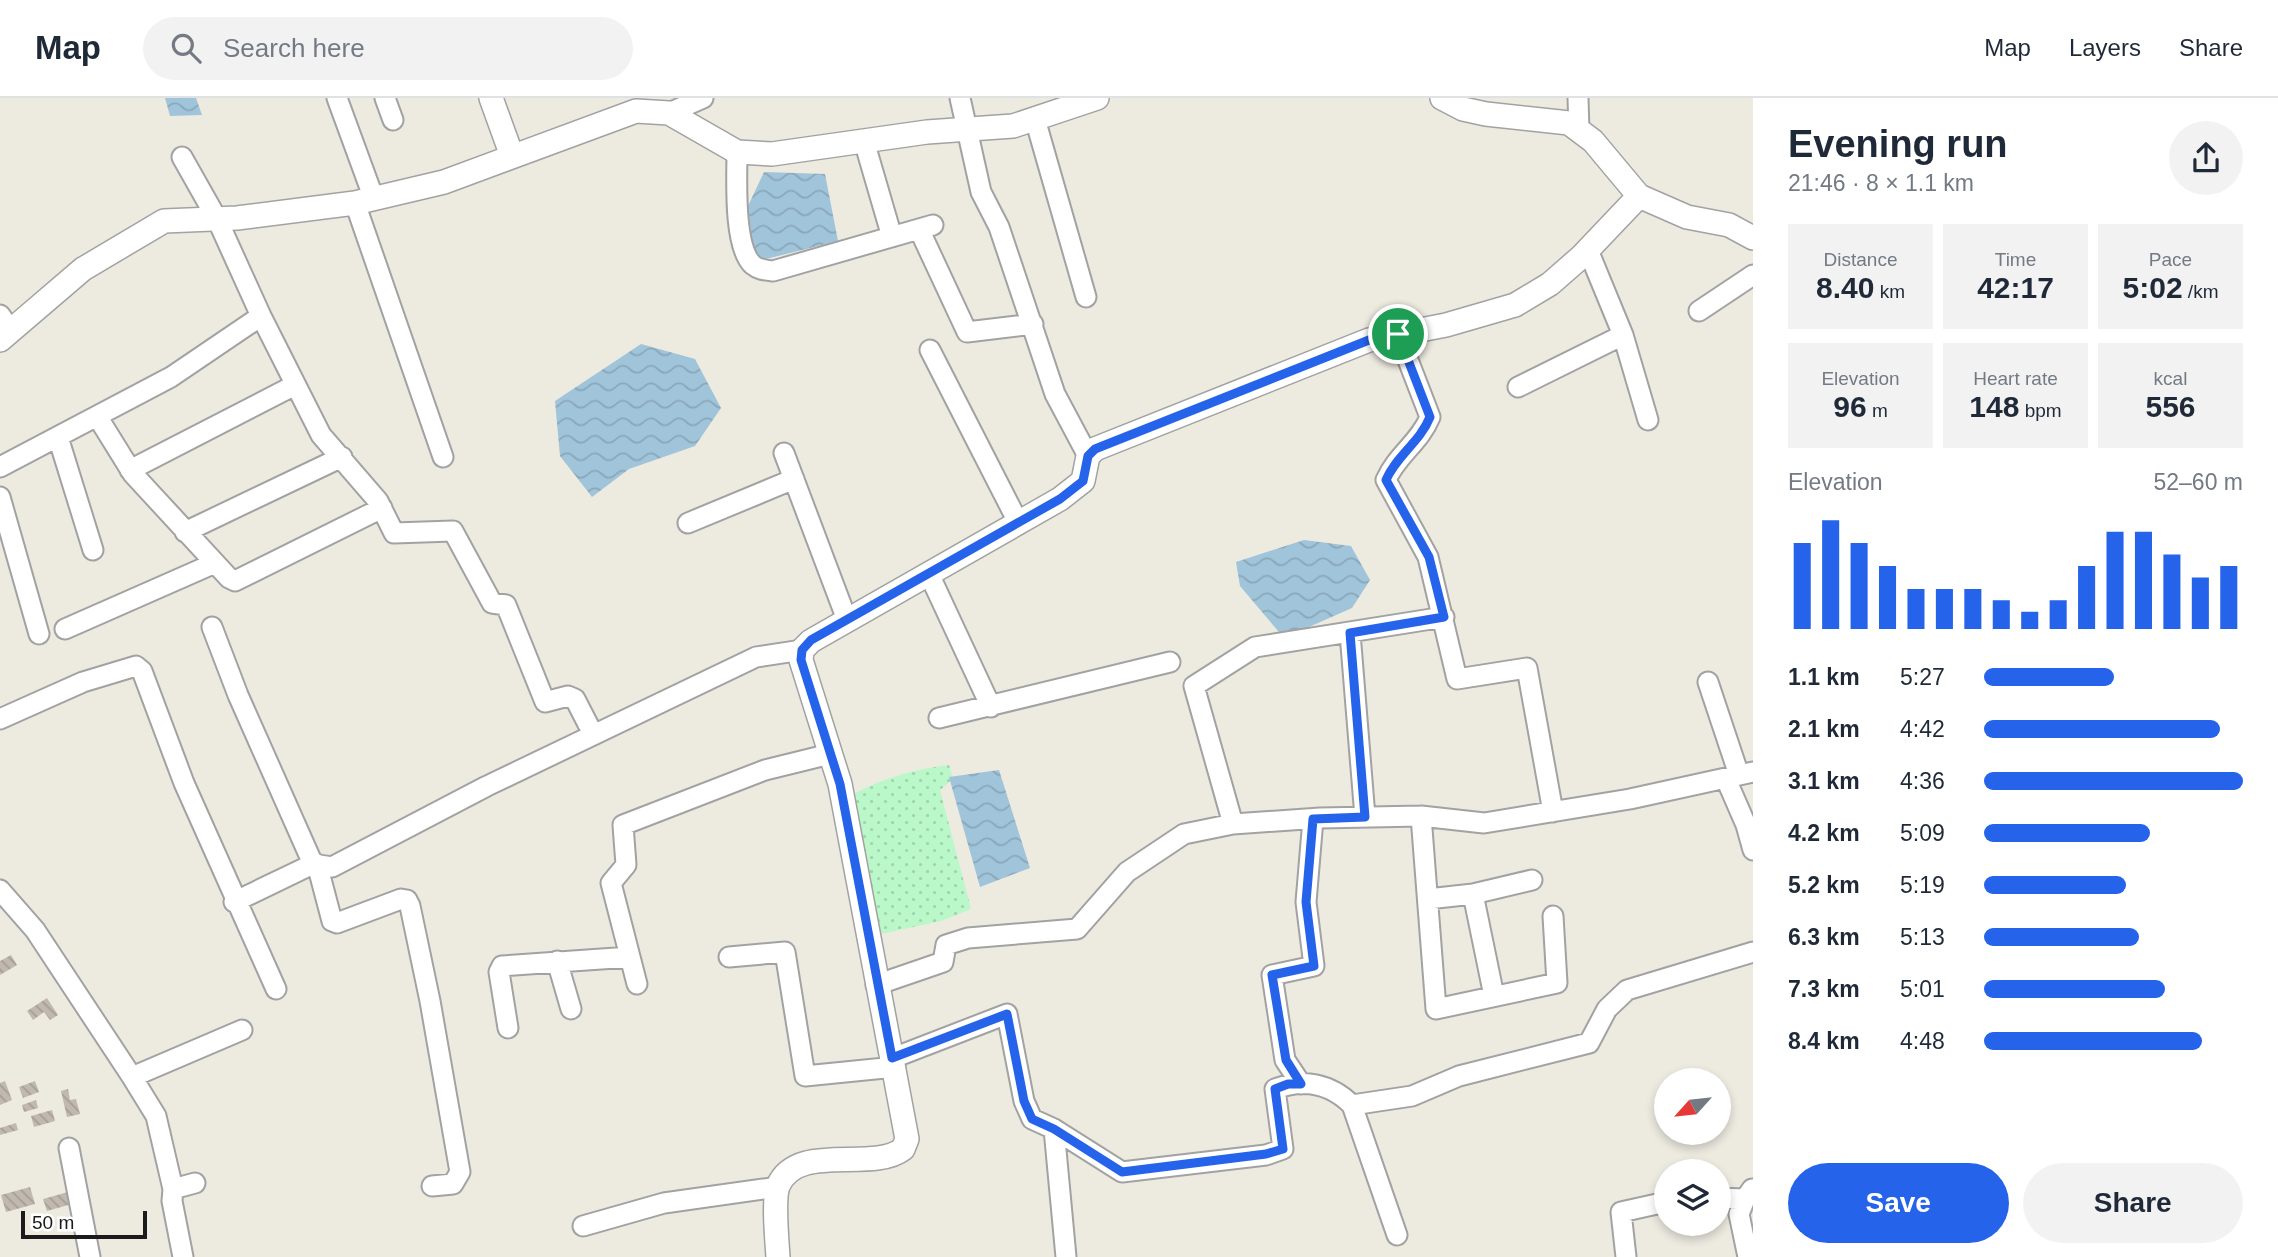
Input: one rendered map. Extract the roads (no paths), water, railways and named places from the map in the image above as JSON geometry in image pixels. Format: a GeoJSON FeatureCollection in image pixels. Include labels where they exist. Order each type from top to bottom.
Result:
{"type":"FeatureCollection","features":[{"type":"Feature","properties":{"kind":"street"},"geometry":{"type":"LineString","coordinates":[[338,98],[364,201],[443,457]]}},
{"type":"Feature","properties":{"kind":"street"},"geometry":{"type":"LineString","coordinates":[[385,98],[393,120]]}},
{"type":"Feature","properties":{"kind":"street"},"geometry":{"type":"LineString","coordinates":[[491,98],[512,156]]}},
{"type":"Feature","properties":{"kind":"street"},"geometry":{"type":"LineString","coordinates":[[668,113],[701,98]]}},
{"type":"Feature","properties":{"kind":"street"},"geometry":{"type":"LineString","coordinates":[[778,1257],[778,1187],[788,1174],[818,1160],[890,1155],[903,1149],[907,1139],[840,784],[810,694],[801,660],[802,650],[811,640],[1019,524],[1083,481],[1088,456],[1055,394],[999,228],[981,192],[960,98]]}},
{"type":"Feature","properties":{"kind":"street"},"geometry":{"type":"LineString","coordinates":[[4,329],[83,269],[132,237],[164,221],[332,209],[444,182],[636,111],[668,113],[737,152],[772,154],[864,141],[1013,126],[1097,98]]}},
{"type":"Feature","properties":{"kind":"street"},"geometry":{"type":"LineString","coordinates":[[1442,98],[1463,109],[1569,122],[1593,141],[1639,196],[1687,217],[1729,225],[1753,239]]}},
{"type":"Feature","properties":{"kind":"street"},"geometry":{"type":"LineString","coordinates":[[1578,98],[1579,131]]}},
{"type":"Feature","properties":{"kind":"street"},"geometry":{"type":"LineString","coordinates":[[1035,119],[1086,297]]}},
{"type":"Feature","properties":{"kind":"street"},"geometry":{"type":"LineString","coordinates":[[864,141],[892,237]]}},
{"type":"Feature","properties":{"kind":"street"},"geometry":{"type":"LineString","coordinates":[[737,152],[737,206],[746,256],[761,270],[773,271],[926,227],[967,332],[1033,324]]}},
{"type":"Feature","properties":{"kind":"street"},"geometry":{"type":"LineString","coordinates":[[182,157],[217,219],[261,316],[321,435],[382,508],[394,533],[453,531],[492,603],[506,605],[545,702],[568,696],[575,699],[593,734]]}},
{"type":"Feature","properties":{"kind":"street"},"geometry":{"type":"LineString","coordinates":[[1088,456],[1114,440],[1369,340],[1446,325],[1515,305],[1550,284],[1588,250],[1639,196]]}},
{"type":"Feature","properties":{"kind":"street"},"geometry":{"type":"LineString","coordinates":[[1588,250],[1623,335],[1648,420]]}},
{"type":"Feature","properties":{"kind":"street"},"geometry":{"type":"LineString","coordinates":[[1699,311],[1753,275]]}},
{"type":"Feature","properties":{"kind":"street"},"geometry":{"type":"LineString","coordinates":[[0,467],[172,377],[261,316]]}},
{"type":"Feature","properties":{"kind":"street"},"geometry":{"type":"LineString","coordinates":[[1398,334],[1430,417],[1425,429],[1392,467],[1386,480],[1429,557],[1457,679],[1527,668],[1553,812]]}},
{"type":"Feature","properties":{"kind":"street"},"geometry":{"type":"LineString","coordinates":[[1518,387],[1623,335]]}},
{"type":"Feature","properties":{"kind":"street"},"geometry":{"type":"LineString","coordinates":[[930,350],[1019,524]]}},
{"type":"Feature","properties":{"kind":"street"},"geometry":{"type":"LineString","coordinates":[[130,470],[295,385]]}},
{"type":"Feature","properties":{"kind":"street"},"geometry":{"type":"LineString","coordinates":[[97,416],[130,470],[229,578],[244,578],[382,508]]}},
{"type":"Feature","properties":{"kind":"street"},"geometry":{"type":"LineString","coordinates":[[58,437],[93,550]]}},
{"type":"Feature","properties":{"kind":"street"},"geometry":{"type":"LineString","coordinates":[[784,453],[847,620]]}},
{"type":"Feature","properties":{"kind":"street"},"geometry":{"type":"LineString","coordinates":[[185,532],[342,457]]}},
{"type":"Feature","properties":{"kind":"street"},"geometry":{"type":"LineString","coordinates":[[688,523],[794,479]]}},
{"type":"Feature","properties":{"kind":"street"},"geometry":{"type":"LineString","coordinates":[[0,497],[38,634]]}},
{"type":"Feature","properties":{"kind":"street"},"geometry":{"type":"LineString","coordinates":[[65,629],[215,563]]}},
{"type":"Feature","properties":{"kind":"street"},"geometry":{"type":"LineString","coordinates":[[929,574],[991,707]]}},
{"type":"Feature","properties":{"kind":"street"},"geometry":{"type":"LineString","coordinates":[[1233,824],[1195,686],[1255,647],[1444,617]]}},
{"type":"Feature","properties":{"kind":"street"},"geometry":{"type":"LineString","coordinates":[[212,627],[238,695],[315,864],[332,920],[337,923],[401,899],[407,900],[410,906],[460,1172],[453,1184],[432,1186]]}},
{"type":"Feature","properties":{"kind":"street"},"geometry":{"type":"LineString","coordinates":[[1350,633],[1365,817]]}},
{"type":"Feature","properties":{"kind":"street"},"geometry":{"type":"LineString","coordinates":[[234,902],[315,864],[332,867],[593,734],[756,657],[802,650]]}},
{"type":"Feature","properties":{"kind":"street"},"geometry":{"type":"LineString","coordinates":[[939,718],[1170,662]]}},
{"type":"Feature","properties":{"kind":"street"},"geometry":{"type":"LineString","coordinates":[[0,719],[83,682],[136,666],[142,671],[184,783],[234,902],[276,989]]}},
{"type":"Feature","properties":{"kind":"street"},"geometry":{"type":"LineString","coordinates":[[1708,682],[1739,775],[1746,825],[1753,850]]}},
{"type":"Feature","properties":{"kind":"street"},"geometry":{"type":"LineString","coordinates":[[637,984],[611,883],[626,865],[623,825],[765,771],[830,754]]}},
{"type":"Feature","properties":{"kind":"street"},"geometry":{"type":"LineString","coordinates":[[876,985],[943,962],[946,945],[968,938],[1077,929],[1127,872],[1184,834],[1233,824],[1365,817],[1421,816],[1485,823],[1739,775]]}},
{"type":"Feature","properties":{"kind":"street"},"geometry":{"type":"LineString","coordinates":[[1421,816],[1436,1009],[1557,983],[1553,916]]}},
{"type":"Feature","properties":{"kind":"street"},"geometry":{"type":"LineString","coordinates":[[1301,1084],[1286,1060],[1272,975],[1314,966],[1306,902],[1313,819]]}},
{"type":"Feature","properties":{"kind":"street"},"geometry":{"type":"LineString","coordinates":[[1428,899],[1473,894],[1532,880]]}},
{"type":"Feature","properties":{"kind":"street"},"geometry":{"type":"LineString","coordinates":[[0,890],[35,930],[156,1116],[173,1189],[172,1201],[183,1257]]}},
{"type":"Feature","properties":{"kind":"street"},"geometry":{"type":"LineString","coordinates":[[1473,894],[1494,996]]}},
{"type":"Feature","properties":{"kind":"street"},"geometry":{"type":"LineString","coordinates":[[1352,1105],[1412,1096],[1459,1076],[1589,1043],[1607,1009],[1627,990],[1753,951]]}},
{"type":"Feature","properties":{"kind":"street"},"geometry":{"type":"LineString","coordinates":[[729,957],[785,952],[805,1076],[894,1063],[1007,1014],[1024,1101],[1032,1119],[1054,1129],[1122,1172],[1266,1154],[1283,1149],[1275,1089],[1288,1084],[1325,1085],[1352,1105],[1396,1234]]}},
{"type":"Feature","properties":{"kind":"street"},"geometry":{"type":"LineString","coordinates":[[508,1028],[499,972],[502,966],[630,957]]}},
{"type":"Feature","properties":{"kind":"street"},"geometry":{"type":"LineString","coordinates":[[557,961],[571,1009]]}},
{"type":"Feature","properties":{"kind":"street"},"geometry":{"type":"LineString","coordinates":[[132,1077],[242,1030]]}},
{"type":"Feature","properties":{"kind":"street"},"geometry":{"type":"LineString","coordinates":[[1054,1129],[1066,1257]]}},
{"type":"Feature","properties":{"kind":"street"},"geometry":{"type":"LineString","coordinates":[[69,1148],[90,1257]]}},
{"type":"Feature","properties":{"kind":"street"},"geometry":{"type":"LineString","coordinates":[[173,1189],[195,1183]]}},
{"type":"Feature","properties":{"kind":"street"},"geometry":{"type":"LineString","coordinates":[[583,1226],[664,1203],[778,1187]]}},
{"type":"Feature","properties":{"kind":"street"},"geometry":{"type":"LineString","coordinates":[[1731,1196],[1749,1194]]}},
{"type":"Feature","properties":{"kind":"street"},"geometry":{"type":"LineString","coordinates":[[1748,1257],[1739,1214],[1749,1194]]}},
{"type":"Feature","properties":{"kind":"street"},"geometry":{"type":"LineString","coordinates":[[1626,1257],[1622,1212],[1654,1205]]}},
{"type":"Feature","properties":{"kind":"water"},"geometry":{"type":"Polygon","coordinates":[[[165,98],[196,98],[202,115],[170,116],[165,98]]]}},
{"type":"Feature","properties":{"kind":"water"},"geometry":{"type":"Polygon","coordinates":[[[764,172],[825,174],[838,241],[754,262],[748,206],[764,172]]]}},
{"type":"Feature","properties":{"kind":"water"},"geometry":{"type":"Polygon","coordinates":[[[641,344],[695,359],[721,408],[695,446],[629,469],[592,497],[560,456],[555,401],[641,344]]]}},
{"type":"Feature","properties":{"kind":"water"},"geometry":{"type":"Polygon","coordinates":[[[1304,540],[1351,546],[1370,580],[1352,608],[1284,638],[1240,586],[1236,562],[1304,540]]]}},
{"type":"Feature","properties":{"kind":"water"},"geometry":{"type":"Polygon","coordinates":[[[999,770],[1030,868],[980,887],[949,777],[999,770]]]}}]}
